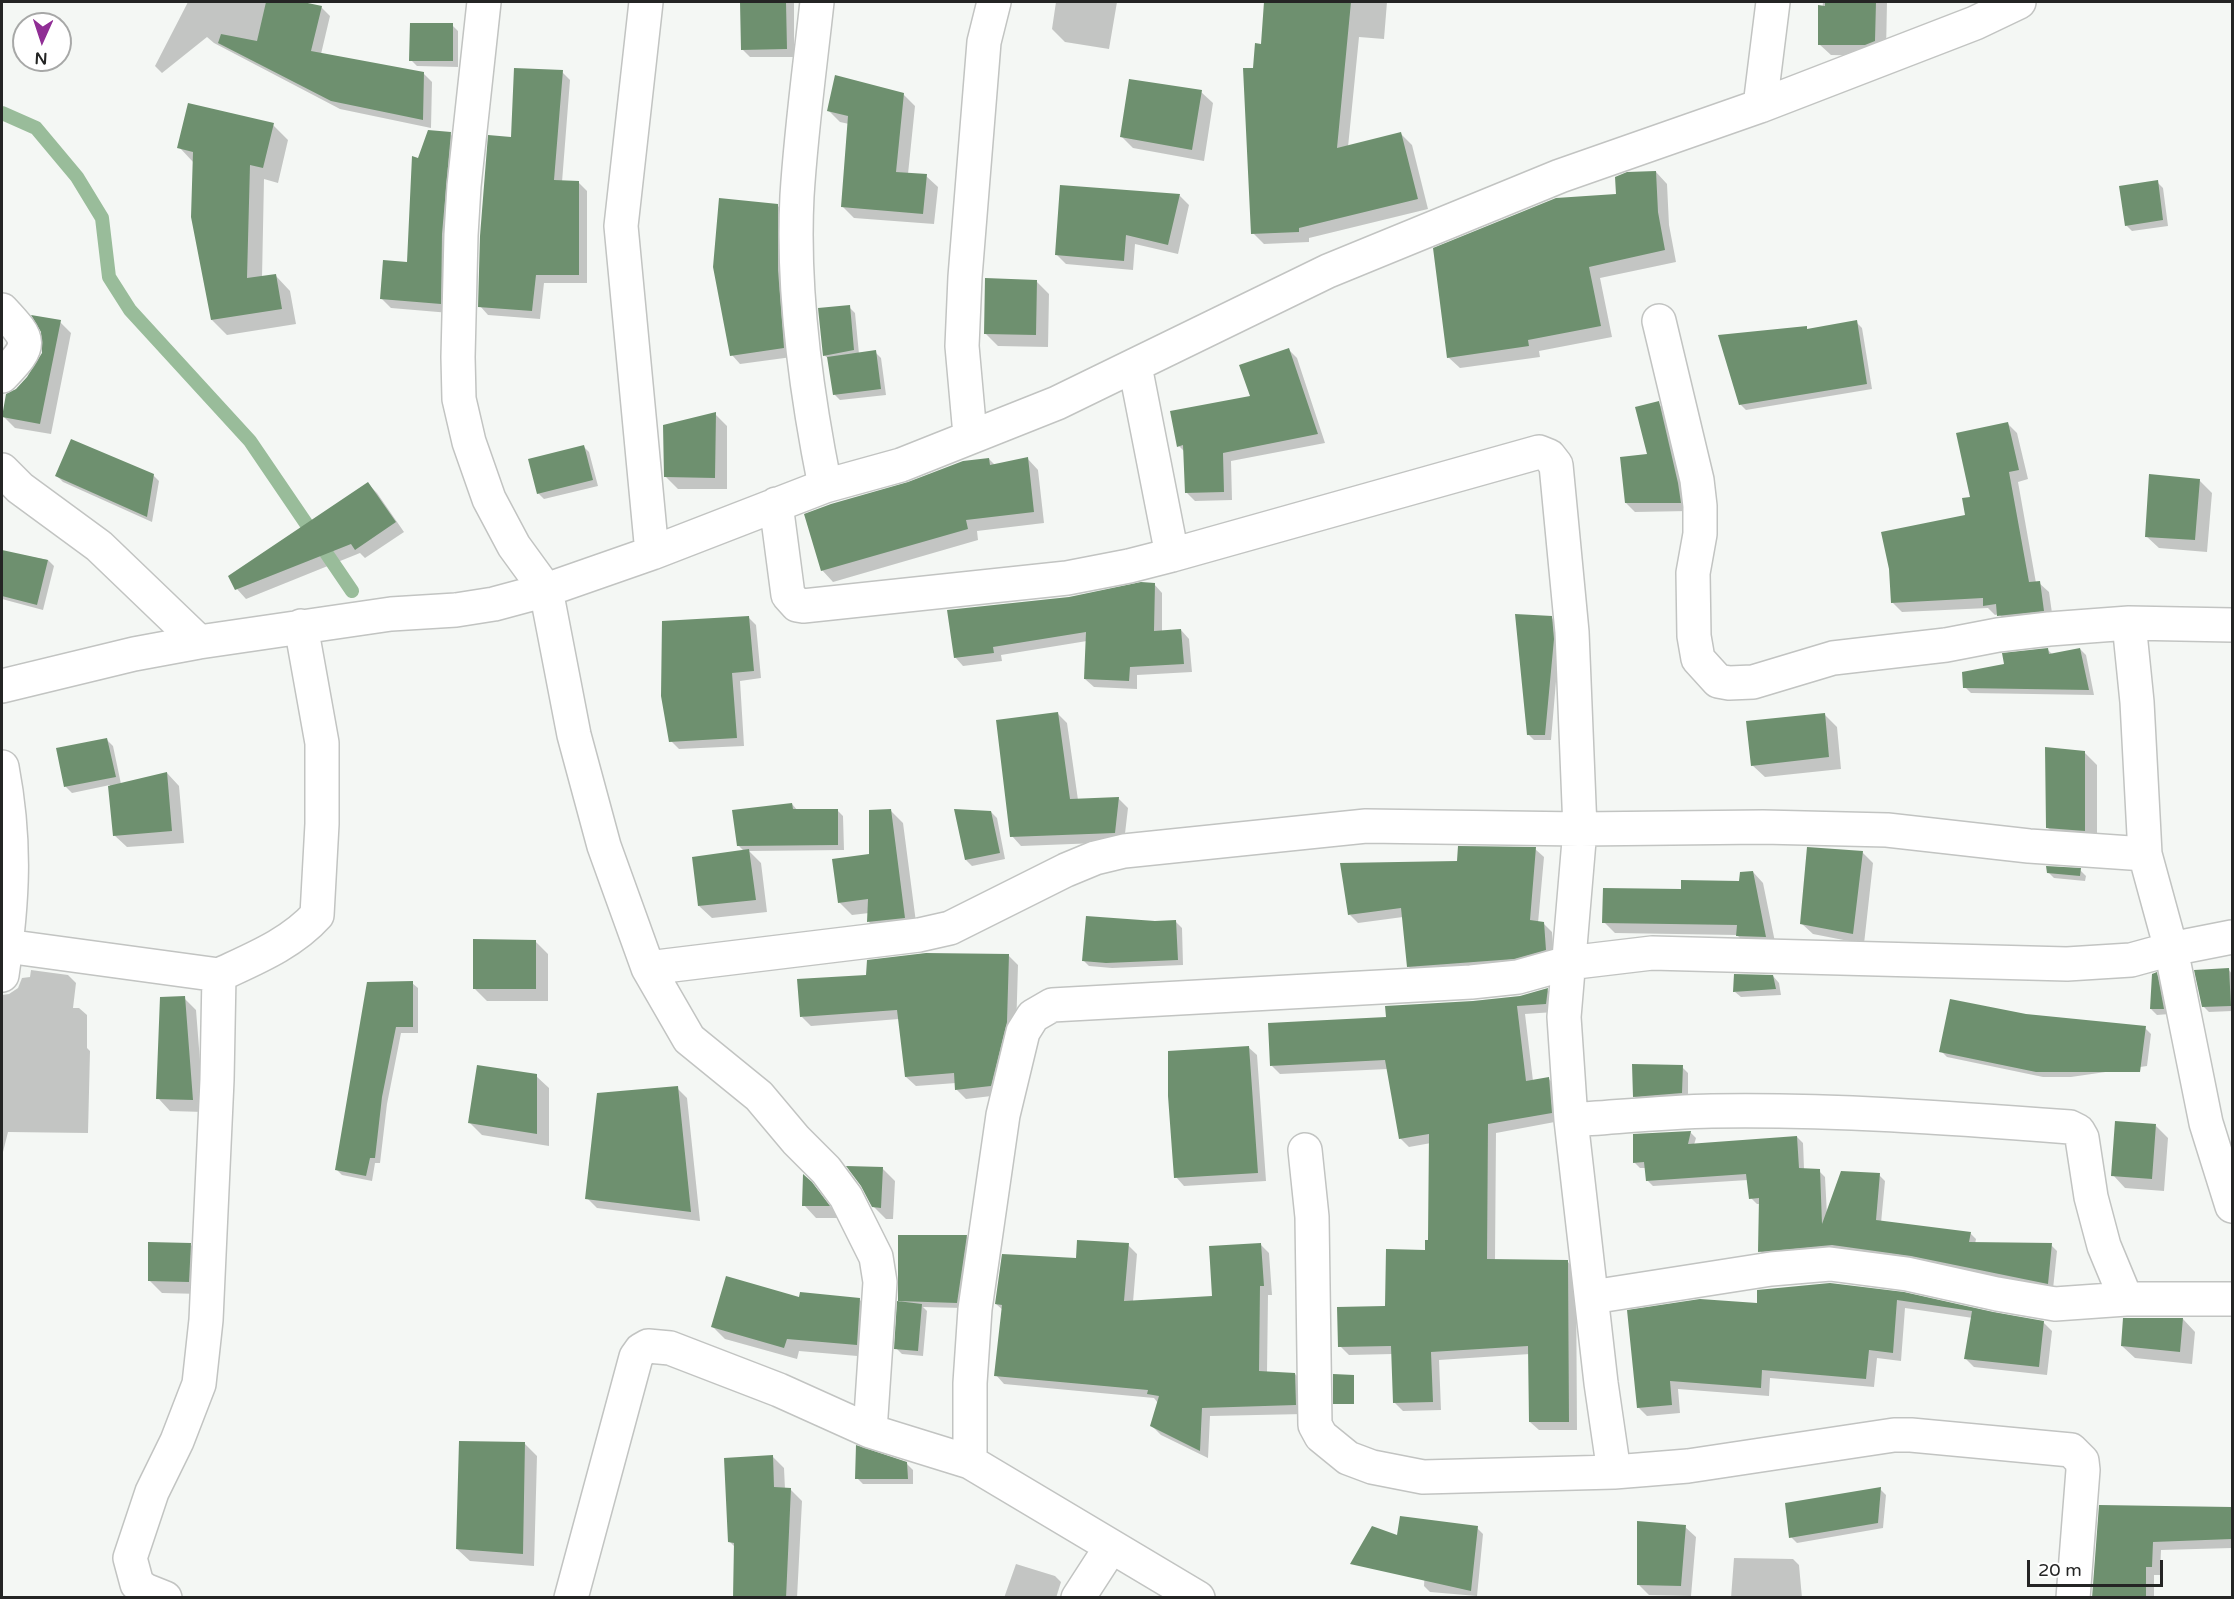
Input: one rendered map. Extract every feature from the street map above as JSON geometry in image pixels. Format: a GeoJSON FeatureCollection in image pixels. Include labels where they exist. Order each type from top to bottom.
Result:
{"type":"FeatureCollection","features":[{"type":"Feature","properties":{"kind":"street"},"geometry":{"type":"LineString","coordinates":[[484,2],[461,225],[459,399],[469,442],[489,499],[514,546],[546,590],[574,735],[604,846],[648,968],[689,1039],[759,1096],[796,1140],[826,1170],[846,1197],[876,1257],[880,1282],[870,1431]]}},
{"type":"Feature","properties":{"kind":"street"},"geometry":{"type":"LineString","coordinates":[[646,2],[621,226],[652,553]]}},
{"type":"Feature","properties":{"kind":"street"},"geometry":{"type":"LineString","coordinates":[[817,2],[797,197],[798,297],[815,436],[825,486]]}},
{"type":"Feature","properties":{"kind":"street"},"geometry":{"type":"LineString","coordinates":[[970,435],[962,346],[964,277],[983,53],[994,2]]}},
{"type":"Feature","properties":{"kind":"street"},"geometry":{"type":"LineString","coordinates":[[1760,106],[1773,2]]}},
{"type":"Feature","properties":{"kind":"street"},"geometry":{"type":"LineString","coordinates":[[2,686],[134,654],[199,642],[391,614],[494,604],[546,590],[652,553],[825,486],[901,465],[970,435],[1057,403],[1328,271],[1560,176],[1760,106],[1975,23],[2019,2]]}},
{"type":"Feature","properties":{"kind":"street"},"geometry":{"type":"LineString","coordinates":[[2,310],[24,333],[25,342],[23,350],[2,376]]}},
{"type":"Feature","properties":{"kind":"street"},"geometry":{"type":"LineString","coordinates":[[1659,321],[1697,480],[1700,534],[1693,573],[1694,636],[1698,659],[1718,681],[1753,682],[1833,658],[1946,645],[1998,635],[2049,629],[2129,623],[2232,625]]}},
{"type":"Feature","properties":{"kind":"street"},"geometry":{"type":"LineString","coordinates":[[1135,366],[1172,555]]}},
{"type":"Feature","properties":{"kind":"street"},"geometry":{"type":"LineString","coordinates":[[776,504],[788,595],[796,605],[803,606],[1067,578],[1128,566],[1539,452],[1549,456],[1556,465],[1572,632],[1580,829],[1564,1017],[1571,1120],[1601,1383],[1614,1472]]}},
{"type":"Feature","properties":{"kind":"street"},"geometry":{"type":"LineString","coordinates":[[2,470],[20,488],[99,546],[199,642]]}},
{"type":"Feature","properties":{"kind":"street"},"geometry":{"type":"LineString","coordinates":[[2129,623],[2137,702],[2145,854],[2171,949],[2206,1123],[2232,1206]]}},
{"type":"Feature","properties":{"kind":"street"},"geometry":{"type":"LineString","coordinates":[[2,767],[12,836],[13,877],[4,960],[219,975],[282,945],[310,924],[317,915],[322,835],[322,743],[301,626]]}},
{"type":"Feature","properties":{"kind":"street"},"geometry":{"type":"LineString","coordinates":[[648,968],[919,935],[950,928],[1066,870],[1095,858],[1124,850],[1366,826],[1580,829],[1763,827],[1887,830],[2029,846],[2145,854]]}},
{"type":"Feature","properties":{"kind":"street"},"geometry":{"type":"LineString","coordinates":[[970,1462],[970,1383],[975,1309],[1003,1114],[1023,1032],[1033,1016],[1052,1005],[1471,982],[1518,977],[1568,963],[1652,953],[2067,964],[2131,960],[2171,949],[2232,937]]}},
{"type":"Feature","properties":{"kind":"street"},"geometry":{"type":"LineString","coordinates":[[165,1598],[137,1584],[130,1558],[152,1492],[177,1441],[199,1384],[206,1320],[217,1080],[219,975]]}},
{"type":"Feature","properties":{"kind":"street"},"geometry":{"type":"LineString","coordinates":[[1571,1120],[1709,1111],[1774,1111],[1958,1118],[2070,1127],[2078,1131],[2082,1138],[2091,1197],[2104,1246],[2126,1299]]}},
{"type":"Feature","properties":{"kind":"street"},"geometry":{"type":"LineString","coordinates":[[1305,1150],[1312,1217],[1315,1425],[1321,1436],[1348,1458],[1372,1467],[1424,1477],[1614,1472],[1688,1466],[1894,1435],[2071,1450],[2082,1461],[2083,1470],[2073,1598]]}},
{"type":"Feature","properties":{"kind":"street"},"geometry":{"type":"LineString","coordinates":[[1592,1297],[1771,1269],[1830,1264],[1907,1274],[2055,1304],[2126,1299],[2232,1299]]}},
{"type":"Feature","properties":{"kind":"street"},"geometry":{"type":"LineString","coordinates":[[571,1598],[636,1357],[648,1346],[670,1348],[778,1390],[870,1431],[970,1462],[1198,1598]]}},
{"type":"Feature","properties":{"kind":"street"},"geometry":{"type":"LineString","coordinates":[[1077,1598],[1111,1547]]}},
{"type":"Feature","properties":{"kind":"building"},"geometry":{"type":"Polygon","coordinates":[[[266,2],[303,2],[322,6],[311,51],[424,72],[423,120],[331,101],[218,43],[221,34],[257,41],[266,2]]]}},
{"type":"Feature","properties":{"kind":"building"},"geometry":{"type":"Polygon","coordinates":[[[740,2],[786,2],[787,49],[741,50],[740,2]]]}},
{"type":"Feature","properties":{"kind":"building"},"geometry":{"type":"Polygon","coordinates":[[[1264,2],[1351,2],[1337,148],[1401,132],[1418,199],[1299,228],[1299,232],[1251,234],[1243,68],[1253,68],[1255,43],[1261,44],[1264,2]]]}},
{"type":"Feature","properties":{"kind":"building"},"geometry":{"type":"Polygon","coordinates":[[[1825,2],[1876,2],[1875,41],[1865,45],[1818,45],[1818,5],[1825,6],[1825,2]]]}},
{"type":"Feature","properties":{"kind":"building"},"geometry":{"type":"Polygon","coordinates":[[[410,23],[453,23],[453,61],[409,61],[410,23]]]}},
{"type":"Feature","properties":{"kind":"building"},"geometry":{"type":"Polygon","coordinates":[[[514,68],[563,70],[554,180],[579,181],[579,275],[536,275],[532,311],[478,307],[480,236],[488,135],[511,137],[514,68]]]}},
{"type":"Feature","properties":{"kind":"building"},"geometry":{"type":"Polygon","coordinates":[[[835,75],[904,93],[896,172],[927,174],[923,214],[841,207],[848,116],[827,111],[835,75]]]}},
{"type":"Feature","properties":{"kind":"building"},"geometry":{"type":"Polygon","coordinates":[[[1129,79],[1202,90],[1192,150],[1120,137],[1129,79]]]}},
{"type":"Feature","properties":{"kind":"building"},"geometry":{"type":"Polygon","coordinates":[[[188,103],[274,123],[263,168],[250,165],[247,278],[276,274],[282,309],[211,320],[191,217],[193,152],[177,148],[188,103]]]}},
{"type":"Feature","properties":{"kind":"building"},"geometry":{"type":"Polygon","coordinates":[[[428,130],[451,132],[442,234],[441,304],[380,299],[383,260],[407,262],[412,156],[418,158],[428,130]]]}},
{"type":"Feature","properties":{"kind":"building"},"geometry":{"type":"Polygon","coordinates":[[[1656,171],[1658,212],[1665,250],[1589,267],[1601,326],[1528,340],[1529,346],[1447,358],[1433,248],[1556,198],[1616,194],[1615,177],[1627,172],[1656,171]]]}},
{"type":"Feature","properties":{"kind":"building"},"geometry":{"type":"Polygon","coordinates":[[[2158,180],[2163,220],[2125,226],[2119,186],[2158,180]]]}},
{"type":"Feature","properties":{"kind":"building"},"geometry":{"type":"Polygon","coordinates":[[[1060,185],[1180,194],[1168,245],[1126,235],[1124,261],[1055,255],[1060,185]]]}},
{"type":"Feature","properties":{"kind":"building"},"geometry":{"type":"Polygon","coordinates":[[[719,198],[778,204],[778,270],[784,348],[730,356],[713,267],[719,198]]]}},
{"type":"Feature","properties":{"kind":"building"},"geometry":{"type":"Polygon","coordinates":[[[985,278],[1037,280],[1036,335],[984,334],[985,278]]]}},
{"type":"Feature","properties":{"kind":"building"},"geometry":{"type":"Polygon","coordinates":[[[850,305],[854,350],[823,356],[818,308],[850,305]]]}},
{"type":"Feature","properties":{"kind":"building"},"geometry":{"type":"Polygon","coordinates":[[[31,315],[61,320],[40,424],[2,417],[6,394],[16,389],[27,377],[42,353],[41,332],[31,315]]]}},
{"type":"Feature","properties":{"kind":"building"},"geometry":{"type":"Polygon","coordinates":[[[1857,320],[1867,384],[1739,405],[1718,335],[1807,326],[1807,329],[1857,320]]]}},
{"type":"Feature","properties":{"kind":"building"},"geometry":{"type":"Polygon","coordinates":[[[1289,348],[1318,434],[1223,453],[1224,492],[1185,493],[1183,445],[1177,447],[1170,411],[1250,396],[1239,365],[1289,348]]]}},
{"type":"Feature","properties":{"kind":"building"},"geometry":{"type":"Polygon","coordinates":[[[876,350],[881,389],[833,395],[827,357],[876,350]]]}},
{"type":"Feature","properties":{"kind":"building"},"geometry":{"type":"Polygon","coordinates":[[[1659,401],[1681,503],[1625,503],[1620,457],[1647,454],[1635,407],[1659,401]]]}},
{"type":"Feature","properties":{"kind":"building"},"geometry":{"type":"Polygon","coordinates":[[[716,412],[715,478],[664,477],[663,425],[716,412]]]}},
{"type":"Feature","properties":{"kind":"building"},"geometry":{"type":"Polygon","coordinates":[[[2008,422],[2019,470],[2009,472],[2029,582],[2040,581],[2044,611],[1997,616],[1996,604],[1983,606],[1983,598],[1891,603],[1889,569],[1881,532],[1965,515],[1962,498],[1970,497],[1956,433],[2008,422]]]}},
{"type":"Feature","properties":{"kind":"building"},"geometry":{"type":"Polygon","coordinates":[[[71,439],[154,474],[147,517],[55,476],[71,439]]]}},
{"type":"Feature","properties":{"kind":"building"},"geometry":{"type":"Polygon","coordinates":[[[584,445],[593,480],[537,494],[528,459],[584,445]]]}},
{"type":"Feature","properties":{"kind":"building"},"geometry":{"type":"Polygon","coordinates":[[[1028,457],[1034,512],[966,520],[968,529],[821,571],[804,514],[908,482],[963,461],[989,458],[990,465],[1028,457]]]}},
{"type":"Feature","properties":{"kind":"building"},"geometry":{"type":"Polygon","coordinates":[[[2149,474],[2200,479],[2195,540],[2145,537],[2149,474]]]}},
{"type":"Feature","properties":{"kind":"building"},"geometry":{"type":"Polygon","coordinates":[[[368,482],[396,522],[355,550],[351,544],[235,590],[228,576],[368,482]]]}},
{"type":"Feature","properties":{"kind":"building"},"geometry":{"type":"Polygon","coordinates":[[[2,550],[48,560],[37,605],[2,596],[2,550]]]}},
{"type":"Feature","properties":{"kind":"building"},"geometry":{"type":"Polygon","coordinates":[[[1141,582],[1155,583],[1154,631],[1181,629],[1184,664],[1130,667],[1129,681],[1084,679],[1086,632],[993,647],[994,653],[954,658],[947,610],[1069,597],[1141,582]]]}},
{"type":"Feature","properties":{"kind":"building"},"geometry":{"type":"Polygon","coordinates":[[[1515,614],[1552,616],[1554,639],[1545,735],[1527,735],[1515,614]]]}},
{"type":"Feature","properties":{"kind":"building"},"geometry":{"type":"Polygon","coordinates":[[[749,616],[754,671],[732,673],[737,738],[669,742],[661,696],[662,621],[749,616]]]}},
{"type":"Feature","properties":{"kind":"building"},"geometry":{"type":"Polygon","coordinates":[[[2048,648],[2049,654],[2080,648],[2089,690],[1963,688],[1962,672],[2004,664],[2002,653],[2048,648]]]}},
{"type":"Feature","properties":{"kind":"building"},"geometry":{"type":"Polygon","coordinates":[[[1058,712],[1070,799],[1119,797],[1115,833],[1010,837],[996,720],[1058,712]]]}},
{"type":"Feature","properties":{"kind":"building"},"geometry":{"type":"Polygon","coordinates":[[[1825,713],[1829,757],[1751,766],[1746,721],[1825,713]]]}},
{"type":"Feature","properties":{"kind":"building"},"geometry":{"type":"Polygon","coordinates":[[[107,738],[116,777],[64,787],[56,748],[107,738]]]}},
{"type":"Feature","properties":{"kind":"building"},"geometry":{"type":"Polygon","coordinates":[[[2045,747],[2085,751],[2085,831],[2046,828],[2045,747]]]}},
{"type":"Feature","properties":{"kind":"building"},"geometry":{"type":"Polygon","coordinates":[[[167,772],[172,831],[113,836],[108,786],[167,772]]]}},
{"type":"Feature","properties":{"kind":"building"},"geometry":{"type":"Polygon","coordinates":[[[792,803],[793,809],[838,809],[838,845],[737,846],[732,810],[792,803]]]}},
{"type":"Feature","properties":{"kind":"building"},"geometry":{"type":"Polygon","coordinates":[[[891,809],[905,918],[867,922],[868,899],[838,903],[832,859],[869,854],[869,810],[891,809]]]}},
{"type":"Feature","properties":{"kind":"building"},"geometry":{"type":"Polygon","coordinates":[[[954,809],[991,811],[1000,853],[965,860],[954,809]]]}},
{"type":"Feature","properties":{"kind":"building"},"geometry":{"type":"Polygon","coordinates":[[[1458,846],[1536,847],[1530,920],[1544,922],[1546,950],[1514,959],[1407,967],[1401,908],[1348,915],[1340,863],[1457,861],[1458,846]]]}},
{"type":"Feature","properties":{"kind":"building"},"geometry":{"type":"Polygon","coordinates":[[[1807,847],[1863,851],[1853,934],[1800,924],[1807,847]]]}},
{"type":"Feature","properties":{"kind":"building"},"geometry":{"type":"Polygon","coordinates":[[[749,849],[756,900],[698,906],[692,857],[749,849]]]}},
{"type":"Feature","properties":{"kind":"building"},"geometry":{"type":"Polygon","coordinates":[[[2046,866],[2081,868],[2080,876],[2047,873],[2046,866]]]}},
{"type":"Feature","properties":{"kind":"building"},"geometry":{"type":"Polygon","coordinates":[[[1753,871],[1766,937],[1736,936],[1737,925],[1602,923],[1603,888],[1681,889],[1681,880],[1739,881],[1740,872],[1753,871]]]}},
{"type":"Feature","properties":{"kind":"building"},"geometry":{"type":"Polygon","coordinates":[[[1086,916],[1155,921],[1176,920],[1178,960],[1106,963],[1082,961],[1086,916]]]}},
{"type":"Feature","properties":{"kind":"building"},"geometry":{"type":"Polygon","coordinates":[[[473,939],[536,940],[536,989],[473,989],[473,939]]]}},
{"type":"Feature","properties":{"kind":"building"},"geometry":{"type":"Polygon","coordinates":[[[926,953],[1009,954],[1007,1022],[991,1086],[955,1090],[954,1073],[905,1077],[897,1010],[800,1017],[797,979],[866,975],[867,960],[926,953]]]}},
{"type":"Feature","properties":{"kind":"building"},"geometry":{"type":"Polygon","coordinates":[[[2229,968],[2231,1006],[2202,1007],[2194,970],[2229,968]]]}},
{"type":"Feature","properties":{"kind":"building"},"geometry":{"type":"Polygon","coordinates":[[[2157,972],[2164,1009],[2150,1009],[2152,974],[2157,972]]]}},
{"type":"Feature","properties":{"kind":"building"},"geometry":{"type":"Polygon","coordinates":[[[1734,974],[1773,975],[1776,989],[1733,992],[1734,974]]]}},
{"type":"Feature","properties":{"kind":"building"},"geometry":{"type":"Polygon","coordinates":[[[413,981],[413,1027],[396,1027],[382,1097],[375,1158],[370,1158],[366,1176],[335,1170],[367,982],[413,981]]]}},
{"type":"Feature","properties":{"kind":"building"},"geometry":{"type":"Polygon","coordinates":[[[1548,988],[1546,1004],[1517,1006],[1526,1081],[1549,1077],[1552,1113],[1488,1124],[1487,1259],[1568,1260],[1569,1422],[1529,1422],[1528,1346],[1431,1352],[1433,1402],[1393,1403],[1391,1346],[1338,1347],[1337,1307],[1385,1306],[1386,1249],[1425,1250],[1425,1240],[1428,1240],[1429,1134],[1399,1139],[1385,1060],[1270,1066],[1268,1023],[1386,1017],[1385,1006],[1520,996],[1548,988]]]}},
{"type":"Feature","properties":{"kind":"building"},"geometry":{"type":"Polygon","coordinates":[[[185,996],[193,1100],[156,1099],[160,997],[185,996]]]}},
{"type":"Feature","properties":{"kind":"building"},"geometry":{"type":"Polygon","coordinates":[[[1950,999],[2026,1014],[2146,1026],[2140,1072],[2036,1072],[1939,1052],[1950,999]]]}},
{"type":"Feature","properties":{"kind":"building"},"geometry":{"type":"Polygon","coordinates":[[[1249,1046],[1258,1173],[1174,1178],[1168,1096],[1168,1051],[1249,1046]]]}},
{"type":"Feature","properties":{"kind":"building"},"geometry":{"type":"Polygon","coordinates":[[[1632,1064],[1683,1065],[1682,1093],[1633,1097],[1632,1064]]]}},
{"type":"Feature","properties":{"kind":"building"},"geometry":{"type":"Polygon","coordinates":[[[477,1065],[537,1074],[537,1134],[468,1123],[477,1065]]]}},
{"type":"Feature","properties":{"kind":"building"},"geometry":{"type":"Polygon","coordinates":[[[678,1086],[691,1212],[585,1199],[597,1093],[678,1086]]]}},
{"type":"Feature","properties":{"kind":"building"},"geometry":{"type":"Polygon","coordinates":[[[2115,1121],[2156,1124],[2152,1179],[2111,1176],[2115,1121]]]}},
{"type":"Feature","properties":{"kind":"building"},"geometry":{"type":"Polygon","coordinates":[[[1691,1131],[1688,1144],[1797,1136],[1799,1168],[1820,1169],[1822,1224],[1841,1171],[1880,1173],[1876,1220],[1971,1232],[1969,1242],[2052,1243],[2048,1284],[1911,1256],[1832,1245],[1758,1252],[1759,1198],[1749,1199],[1746,1174],[1646,1181],[1644,1162],[1633,1163],[1633,1134],[1691,1131]]]}},
{"type":"Feature","properties":{"kind":"building"},"geometry":{"type":"Polygon","coordinates":[[[846,1166],[883,1167],[881,1208],[872,1207],[861,1186],[846,1166]]]}},
{"type":"Feature","properties":{"kind":"building"},"geometry":{"type":"Polygon","coordinates":[[[803,1174],[812,1182],[830,1206],[802,1206],[803,1174]]]}},
{"type":"Feature","properties":{"kind":"building"},"geometry":{"type":"Polygon","coordinates":[[[898,1235],[967,1235],[957,1303],[898,1301],[898,1235]]]}},
{"type":"Feature","properties":{"kind":"building"},"geometry":{"type":"Polygon","coordinates":[[[1077,1240],[1129,1243],[1124,1301],[1212,1296],[1209,1246],[1261,1243],[1264,1286],[1260,1286],[1259,1371],[1295,1373],[1296,1405],[1202,1408],[1200,1451],[1150,1426],[1159,1396],[1147,1394],[1148,1390],[994,1376],[1002,1305],[995,1304],[1002,1254],[1076,1258],[1077,1240]]]}},
{"type":"Feature","properties":{"kind":"building"},"geometry":{"type":"Polygon","coordinates":[[[148,1242],[191,1243],[189,1282],[148,1281],[148,1242]]]}},
{"type":"Feature","properties":{"kind":"building"},"geometry":{"type":"Polygon","coordinates":[[[726,1276],[799,1297],[800,1292],[860,1298],[857,1345],[787,1339],[784,1348],[711,1327],[726,1276]]]}},
{"type":"Feature","properties":{"kind":"building"},"geometry":{"type":"Polygon","coordinates":[[[1830,1283],[1904,1292],[2044,1321],[2039,1367],[1964,1359],[1972,1311],[1897,1300],[1893,1353],[1869,1350],[1866,1379],[1762,1370],[1761,1388],[1670,1381],[1672,1405],[1637,1408],[1627,1310],[1700,1299],[1757,1303],[1757,1290],[1830,1283]]]}},
{"type":"Feature","properties":{"kind":"building"},"geometry":{"type":"Polygon","coordinates":[[[897,1301],[922,1304],[918,1351],[894,1349],[897,1301]]]}},
{"type":"Feature","properties":{"kind":"building"},"geometry":{"type":"Polygon","coordinates":[[[2123,1318],[2183,1318],[2180,1352],[2121,1346],[2123,1318]]]}},
{"type":"Feature","properties":{"kind":"building"},"geometry":{"type":"Polygon","coordinates":[[[1333,1374],[1354,1375],[1354,1404],[1333,1404],[1333,1374]]]}},
{"type":"Feature","properties":{"kind":"building"},"geometry":{"type":"Polygon","coordinates":[[[459,1441],[525,1442],[523,1554],[456,1549],[459,1441]]]}},
{"type":"Feature","properties":{"kind":"building"},"geometry":{"type":"Polygon","coordinates":[[[856,1445],[907,1462],[908,1479],[855,1479],[856,1445]]]}},
{"type":"Feature","properties":{"kind":"building"},"geometry":{"type":"Polygon","coordinates":[[[773,1455],[774,1487],[791,1488],[786,1598],[733,1598],[734,1543],[728,1542],[724,1458],[773,1455]]]}},
{"type":"Feature","properties":{"kind":"building"},"geometry":{"type":"Polygon","coordinates":[[[1881,1487],[1878,1523],[1789,1538],[1785,1503],[1881,1487]]]}},
{"type":"Feature","properties":{"kind":"building"},"geometry":{"type":"Polygon","coordinates":[[[2099,1505],[2232,1507],[2232,1539],[2153,1542],[2152,1567],[2146,1567],[2146,1598],[2092,1598],[2099,1505]]]}},
{"type":"Feature","properties":{"kind":"building"},"geometry":{"type":"Polygon","coordinates":[[[1400,1516],[1478,1526],[1471,1591],[1350,1564],[1372,1526],[1397,1535],[1400,1516]]]}},
{"type":"Feature","properties":{"kind":"building"},"geometry":{"type":"Polygon","coordinates":[[[1637,1521],[1686,1525],[1681,1586],[1637,1585],[1637,1521]]]}},
{"type":"Feature","properties":{"kind":"waterway"},"geometry":{"type":"LineString","coordinates":[[2,113],[36,128],[77,177],[102,218],[109,277],[130,310],[250,441],[352,591]]}}]}
